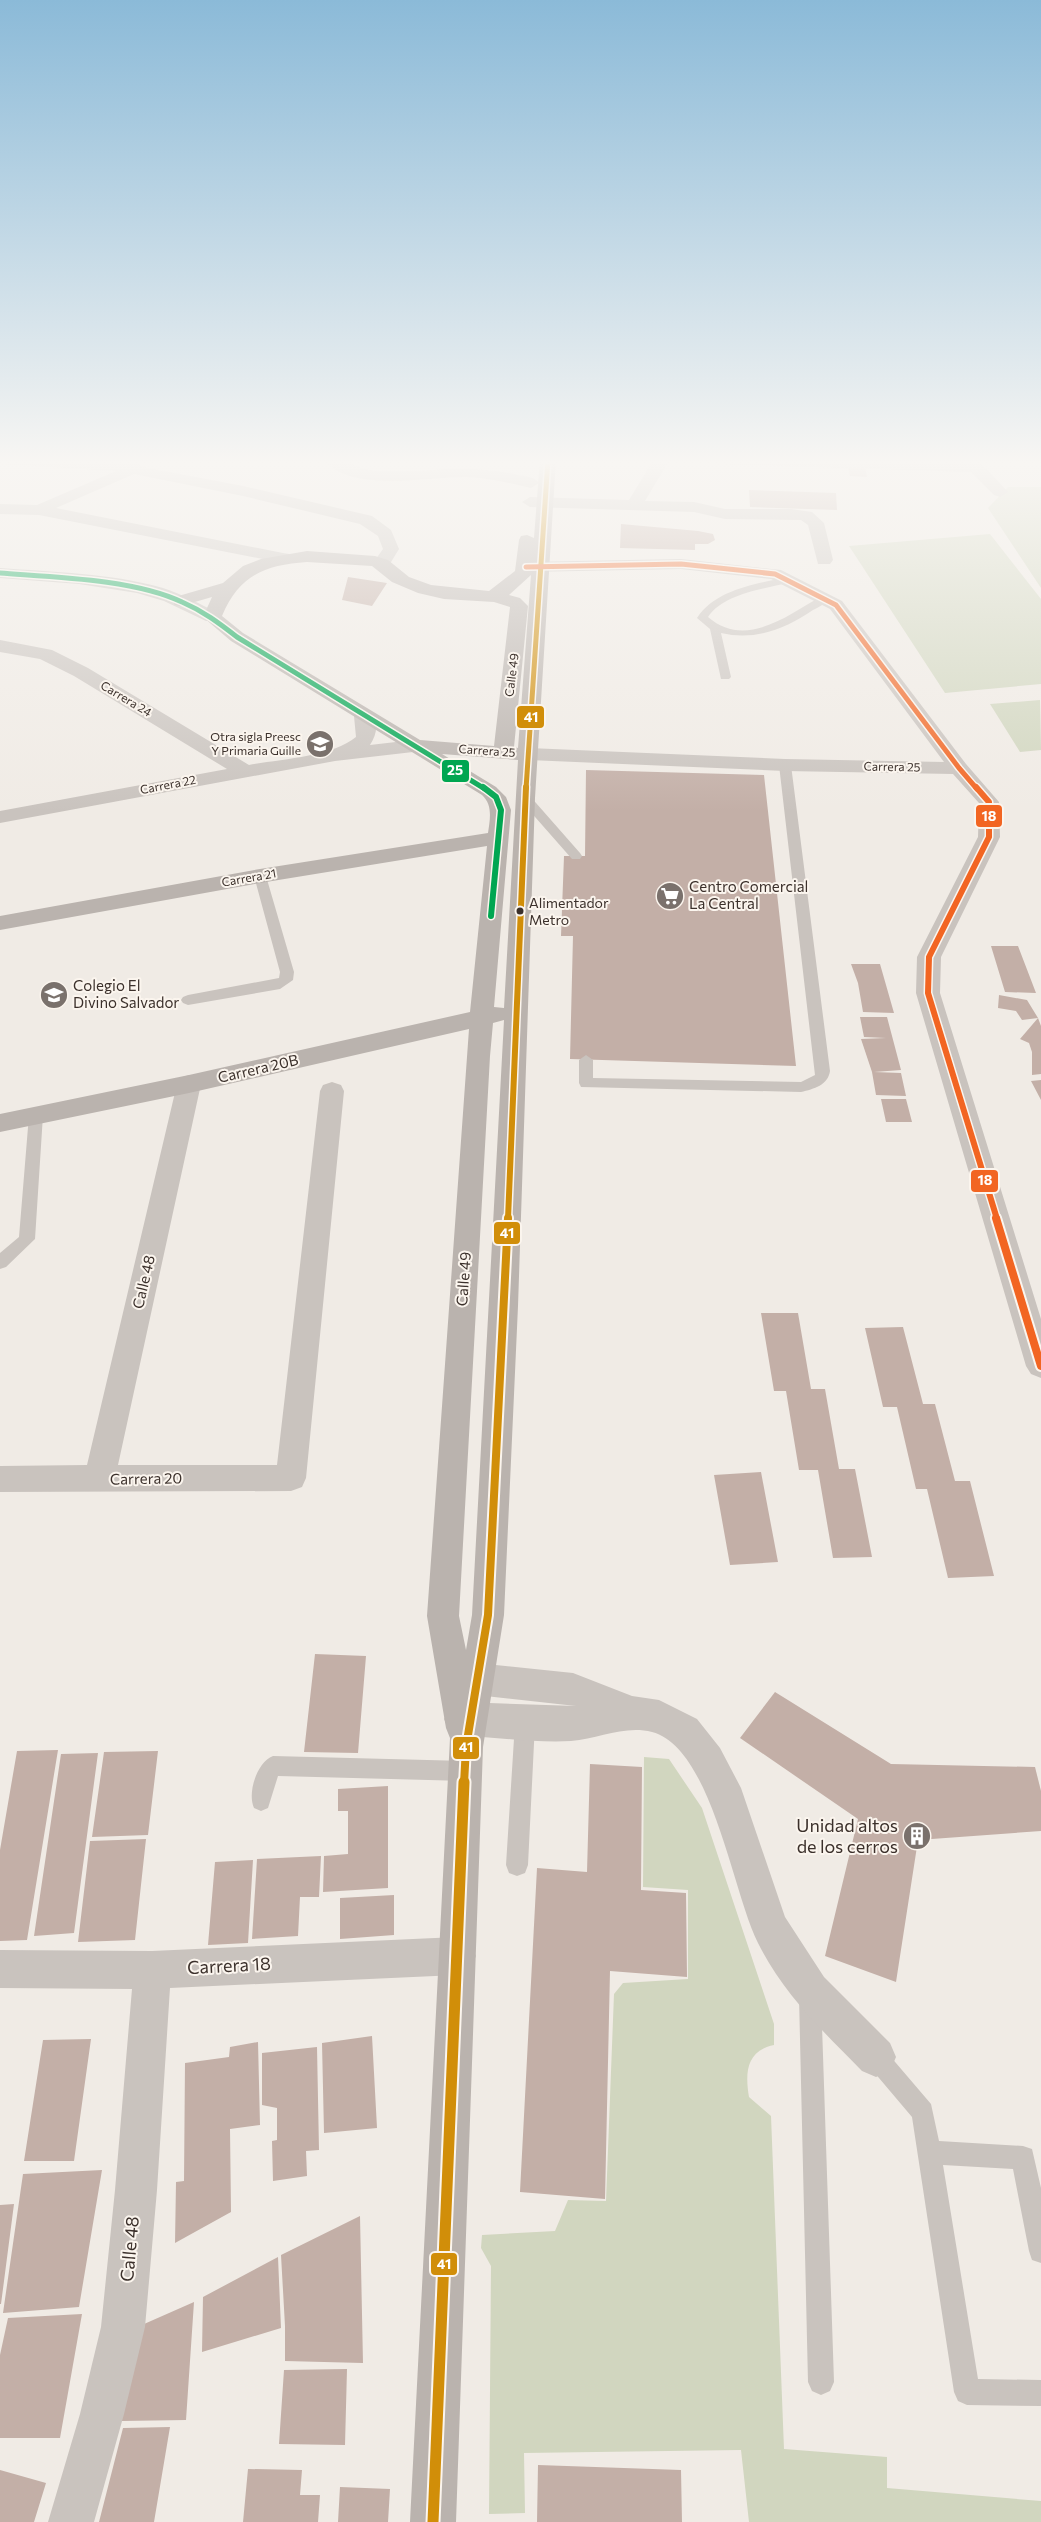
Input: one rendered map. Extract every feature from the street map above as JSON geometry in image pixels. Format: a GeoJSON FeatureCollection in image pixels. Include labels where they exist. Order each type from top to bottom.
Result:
{"type":"FeatureCollection","features":[{"type":"Feature","properties":{"kind":"main road"},"geometry":{"type":"LineString","coordinates":[[181,601],[227,587],[240,577]]}},
{"type":"Feature","properties":{"kind":"main road"},"geometry":{"type":"LineString","coordinates":[[396,577],[416,587],[444,594],[491,597],[508,587],[520,577]]}},
{"type":"Feature","properties":{"kind":"main road","name":"Calle 49"},"geometry":{"type":"LineString","coordinates":[[432,2522],[466,1739],[466,1678],[488,1615],[525,798],[530,754],[534,577]]}},
{"type":"Feature","properties":{"kind":"main road"},"geometry":{"type":"LineString","coordinates":[[212,617],[215,607],[227,587]]}},
{"type":"Feature","properties":{"kind":"main road","name":"Calle 49"},"geometry":{"type":"LineString","coordinates":[[491,597],[502,597],[517,602],[519,606],[503,752]]}},
{"type":"Feature","properties":{"kind":"main road","name":"Carrera 25"},"geometry":{"type":"LineString","coordinates":[[212,617],[237,637],[413,746],[530,754]]}},
{"type":"Feature","properties":{"kind":"main road"},"geometry":{"type":"LineString","coordinates":[[446,748],[489,735],[506,722],[530,754]]}},
{"type":"Feature","properties":{"kind":"main road","name":"Calle 49"},"geometry":{"type":"LineString","coordinates":[[413,746],[489,791],[496,797],[501,810],[481,1018],[443,1616],[466,1678]]}},
{"type":"Feature","properties":{"kind":"main road","name":"Carrera 21"},"geometry":{"type":"LineString","coordinates":[[0,923],[260,876],[500,836]]}},
{"type":"Feature","properties":{"kind":"main road","name":"Carrera 20B"},"geometry":{"type":"LineString","coordinates":[[0,1123],[189,1084],[516,1009]]}},
{"type":"Feature","properties":{"kind":"main road"},"geometry":{"type":"LineString","coordinates":[[453,1439],[497,1440]]}},
{"type":"Feature","properties":{"kind":"street","name":"Carrera 25"},"geometry":{"type":"LineString","coordinates":[[44,577],[84,580],[156,592],[181,601],[212,617]]}},
{"type":"Feature","properties":{"kind":"street"},"geometry":{"type":"LineString","coordinates":[[780,577],[836,605],[959,768],[989,802],[989,837],[929,957],[928,992],[1041,1366]]}},
{"type":"Feature","properties":{"kind":"street","name":"Carrera 24"},"geometry":{"type":"LineString","coordinates":[[0,646],[45,654],[54,658],[81,672],[245,771]]}},
{"type":"Feature","properties":{"kind":"street","name":"Carrera 22"},"geometry":{"type":"LineString","coordinates":[[335,755],[359,744],[364,739],[368,728],[364,716]]}},
{"type":"Feature","properties":{"kind":"street","name":"Carrera 22"},"geometry":{"type":"LineString","coordinates":[[0,817],[335,755],[413,746]]}},
{"type":"Feature","properties":{"kind":"street","name":"Carrera 25"},"geometry":{"type":"LineString","coordinates":[[530,754],[785,765],[959,768]]}},
{"type":"Feature","properties":{"kind":"street"},"geometry":{"type":"LineString","coordinates":[[0,796],[24,812]]}},
{"type":"Feature","properties":{"kind":"street","name":"Calle 48"},"geometry":{"type":"LineString","coordinates":[[99,1480],[189,1084]]}},
{"type":"Feature","properties":{"kind":"street","name":"Carrera 20"},"geometry":{"type":"LineString","coordinates":[[0,1480],[291,1478],[332,1091]]}},
{"type":"Feature","properties":{"kind":"street"},"geometry":{"type":"LineString","coordinates":[[466,1678],[573,1689],[632,1712],[659,1717],[685,1731],[708,1760],[728,1801],[756,1892],[771,1930],[810,1991],[876,2057]]}},
{"type":"Feature","properties":{"kind":"street"},"geometry":{"type":"LineString","coordinates":[[466,1739],[525,1723],[571,1724],[632,1712]]}},
{"type":"Feature","properties":{"kind":"street","name":"Carrera 18"},"geometry":{"type":"LineString","coordinates":[[0,1969],[152,1970],[457,1956]]}},
{"type":"Feature","properties":{"kind":"street","name":"Calle 48"},"geometry":{"type":"LineString","coordinates":[[71,2522],[102,2414],[123,2327],[136,2190],[152,1970]]}},
{"type":"Feature","properties":{"kind":"lane"},"geometry":{"type":"LineString","coordinates":[[787,580],[760,587],[713,604],[704,612],[702,618],[710,628],[726,633],[768,629],[791,620],[824,599]]}},
{"type":"Feature","properties":{"kind":"lane"},"geometry":{"type":"LineString","coordinates":[[715,629],[726,677]]}},
{"type":"Feature","properties":{"kind":"lane"},"geometry":{"type":"LineString","coordinates":[[586,1060],[586,1083],[801,1087],[810,1085],[822,1077],[823,1071],[785,765]]}},
{"type":"Feature","properties":{"kind":"lane"},"geometry":{"type":"LineString","coordinates":[[525,798],[576,856]]}},
{"type":"Feature","properties":{"kind":"lane"},"geometry":{"type":"LineString","coordinates":[[188,1000],[280,984],[286,980],[288,972],[260,876]]}},
{"type":"Feature","properties":{"kind":"lane"},"geometry":{"type":"LineString","coordinates":[[0,1263],[27,1239],[37,1127],[36,1115]]}},
{"type":"Feature","properties":{"kind":"lane"},"geometry":{"type":"LineString","coordinates":[[517,1865],[525,1723]]}},
{"type":"Feature","properties":{"kind":"lane"},"geometry":{"type":"LineString","coordinates":[[261,1801],[269,1771],[273,1766],[466,1739]]}},
{"type":"Feature","properties":{"kind":"lane"},"geometry":{"type":"LineString","coordinates":[[810,1991],[821,2382]]}},
{"type":"Feature","properties":{"kind":"lane"},"geometry":{"type":"LineString","coordinates":[[876,2057],[923,2112],[967,2392],[1041,2392]]}},
{"type":"Feature","properties":{"kind":"lane"},"geometry":{"type":"LineString","coordinates":[[928,2152],[1023,2158],[1041,2251]]}},
{"type":"Feature","properties":{"kind":"green space"},"geometry":{"type":"Polygon","coordinates":[[[869,577],[1023,577],[1041,599],[1041,684],[945,693],[869,577]]]}},
{"type":"Feature","properties":{"kind":"green space"},"geometry":{"type":"Polygon","coordinates":[[[1034,577],[1041,577],[1041,588],[1034,577]]]}},
{"type":"Feature","properties":{"kind":"green space"},"geometry":{"type":"Polygon","coordinates":[[[1040,700],[1041,750],[1020,752],[990,704],[1040,700]]]}},
{"type":"Feature","properties":{"kind":"green space"},"geometry":{"type":"Polygon","coordinates":[[[644,1757],[669,1759],[702,1808],[774,2024],[774,2045],[758,2052],[753,2058],[747,2080],[749,2097],[771,2116],[784,2449],[887,2457],[887,2488],[1041,2501],[1041,2522],[749,2522],[741,2450],[524,2453],[525,2513],[489,2514],[491,2266],[481,2248],[482,2235],[555,2231],[568,2200],[606,2201],[614,1994],[623,1983],[688,1979],[688,1890],[643,1887],[644,1757]]]}},
{"type":"Feature","properties":{"kind":"building"},"geometry":{"type":"Polygon","coordinates":[[[348,577],[387,583],[372,606],[342,600],[348,577]]]}},
{"type":"Feature","properties":{"kind":"building","name":"Centro Comercial La Central"},"geometry":{"type":"Polygon","coordinates":[[[586,770],[764,775],[796,1066],[570,1059],[573,936],[561,936],[564,856],[585,856],[586,770]]]}},
{"type":"Feature","properties":{"kind":"building"},"geometry":{"type":"Polygon","coordinates":[[[991,946],[1018,946],[1036,993],[1005,992],[991,946]]]}},
{"type":"Feature","properties":{"kind":"building"},"geometry":{"type":"Polygon","coordinates":[[[851,964],[880,964],[894,1013],[863,1012],[858,983],[851,964]]]}},
{"type":"Feature","properties":{"kind":"building"},"geometry":{"type":"Polygon","coordinates":[[[999,995],[1027,1000],[1038,1018],[1022,1020],[1016,1011],[998,1008],[999,995]]]}},
{"type":"Feature","properties":{"kind":"building"},"geometry":{"type":"Polygon","coordinates":[[[860,1017],[887,1017],[901,1070],[874,1072],[901,1073],[906,1096],[876,1095],[872,1072],[861,1039],[886,1038],[864,1037],[860,1017]]]}},
{"type":"Feature","properties":{"kind":"building"},"geometry":{"type":"Polygon","coordinates":[[[1038,1018],[1041,1026],[1041,1074],[1032,1075],[1032,1052],[1029,1043],[1020,1039],[1038,1018]]]}},
{"type":"Feature","properties":{"kind":"building"},"geometry":{"type":"Polygon","coordinates":[[[1041,1080],[1041,1100],[1031,1081],[1041,1080]]]}},
{"type":"Feature","properties":{"kind":"building"},"geometry":{"type":"Polygon","coordinates":[[[881,1099],[906,1099],[912,1122],[886,1122],[881,1099]]]}},
{"type":"Feature","properties":{"kind":"building"},"geometry":{"type":"Polygon","coordinates":[[[761,1313],[798,1313],[811,1389],[825,1389],[839,1469],[855,1469],[872,1557],[833,1558],[818,1470],[799,1470],[786,1391],[774,1391],[761,1313]]]}},
{"type":"Feature","properties":{"kind":"building"},"geometry":{"type":"Polygon","coordinates":[[[903,1327],[923,1404],[935,1404],[955,1481],[970,1481],[994,1576],[948,1578],[927,1489],[916,1489],[897,1407],[883,1407],[865,1328],[903,1327]]]}},
{"type":"Feature","properties":{"kind":"building"},"geometry":{"type":"Polygon","coordinates":[[[761,1472],[778,1562],[730,1565],[714,1475],[761,1472]]]}},
{"type":"Feature","properties":{"kind":"building"},"geometry":{"type":"Polygon","coordinates":[[[315,1654],[366,1656],[358,1753],[304,1752],[315,1654]]]}},
{"type":"Feature","properties":{"kind":"building","name":"Unidad altos de los cerros"},"geometry":{"type":"Polygon","coordinates":[[[775,1692],[891,1764],[1035,1767],[1041,1791],[1041,1831],[918,1840],[896,1982],[825,1956],[858,1819],[740,1738],[775,1692]]]}},
{"type":"Feature","properties":{"kind":"building"},"geometry":{"type":"Polygon","coordinates":[[[58,1750],[27,1940],[0,1941],[0,1850],[17,1751],[58,1750]]]}},
{"type":"Feature","properties":{"kind":"building"},"geometry":{"type":"Polygon","coordinates":[[[158,1751],[148,1835],[92,1837],[104,1752],[158,1751]]]}},
{"type":"Feature","properties":{"kind":"building"},"geometry":{"type":"Polygon","coordinates":[[[98,1753],[74,1933],[34,1936],[61,1754],[98,1753]]]}},
{"type":"Feature","properties":{"kind":"building"},"geometry":{"type":"Polygon","coordinates":[[[590,1764],[642,1767],[641,1890],[686,1893],[687,1977],[610,1971],[605,2199],[520,2192],[537,1868],[587,1872],[590,1764]]]}},
{"type":"Feature","properties":{"kind":"building"},"geometry":{"type":"Polygon","coordinates":[[[388,1786],[388,1888],[323,1892],[324,1856],[348,1854],[348,1811],[338,1811],[338,1789],[388,1786]]]}},
{"type":"Feature","properties":{"kind":"building"},"geometry":{"type":"Polygon","coordinates":[[[146,1839],[135,1940],[78,1942],[90,1841],[146,1839]]]}},
{"type":"Feature","properties":{"kind":"building"},"geometry":{"type":"Polygon","coordinates":[[[321,1856],[319,1897],[300,1897],[298,1936],[252,1939],[257,1859],[321,1856]]]}},
{"type":"Feature","properties":{"kind":"building"},"geometry":{"type":"Polygon","coordinates":[[[253,1860],[248,1943],[208,1945],[215,1862],[253,1860]]]}},
{"type":"Feature","properties":{"kind":"building"},"geometry":{"type":"Polygon","coordinates":[[[394,1895],[394,1935],[340,1939],[340,1898],[394,1895]]]}},
{"type":"Feature","properties":{"kind":"building"},"geometry":{"type":"Polygon","coordinates":[[[372,2036],[377,2128],[324,2133],[322,2043],[372,2036]]]}},
{"type":"Feature","properties":{"kind":"building"},"geometry":{"type":"Polygon","coordinates":[[[91,2039],[74,2161],[24,2161],[43,2040],[91,2039]]]}},
{"type":"Feature","properties":{"kind":"building"},"geometry":{"type":"Polygon","coordinates":[[[258,2042],[260,2125],[230,2129],[231,2212],[175,2243],[176,2182],[184,2181],[185,2063],[229,2057],[230,2047],[258,2042]]]}},
{"type":"Feature","properties":{"kind":"building"},"geometry":{"type":"Polygon","coordinates":[[[317,2047],[319,2150],[306,2151],[307,2176],[273,2181],[272,2141],[277,2140],[277,2108],[262,2105],[262,2053],[317,2047]]]}},
{"type":"Feature","properties":{"kind":"building"},"geometry":{"type":"Polygon","coordinates":[[[102,2170],[79,2307],[3,2313],[23,2174],[102,2170]]]}},
{"type":"Feature","properties":{"kind":"building"},"geometry":{"type":"Polygon","coordinates":[[[14,2204],[1,2304],[0,2304],[0,2205],[14,2204]]]}},
{"type":"Feature","properties":{"kind":"building"},"geometry":{"type":"Polygon","coordinates":[[[360,2216],[363,2363],[285,2361],[281,2255],[360,2216]]]}},
{"type":"Feature","properties":{"kind":"building"},"geometry":{"type":"Polygon","coordinates":[[[278,2257],[281,2328],[202,2352],[203,2297],[278,2257]]]}},
{"type":"Feature","properties":{"kind":"building"},"geometry":{"type":"Polygon","coordinates":[[[194,2302],[186,2420],[121,2421],[135,2328],[194,2302]]]}},
{"type":"Feature","properties":{"kind":"building"},"geometry":{"type":"Polygon","coordinates":[[[82,2314],[60,2438],[0,2438],[0,2355],[8,2318],[82,2314]]]}},
{"type":"Feature","properties":{"kind":"building"},"geometry":{"type":"Polygon","coordinates":[[[347,2369],[345,2445],[279,2444],[284,2370],[347,2369]]]}},
{"type":"Feature","properties":{"kind":"building"},"geometry":{"type":"Polygon","coordinates":[[[170,2427],[154,2522],[99,2522],[123,2428],[170,2427]]]}},
{"type":"Feature","properties":{"kind":"building"},"geometry":{"type":"Polygon","coordinates":[[[538,2465],[681,2470],[682,2522],[537,2522],[538,2465]]]}},
{"type":"Feature","properties":{"kind":"building"},"geometry":{"type":"Polygon","coordinates":[[[248,2469],[302,2470],[300,2495],[320,2495],[318,2522],[243,2522],[248,2469]]]}},
{"type":"Feature","properties":{"kind":"building"},"geometry":{"type":"Polygon","coordinates":[[[0,2470],[46,2483],[34,2522],[0,2522],[0,2470]]]}},
{"type":"Feature","properties":{"kind":"building"},"geometry":{"type":"Polygon","coordinates":[[[340,2487],[390,2489],[388,2522],[338,2522],[340,2487]]]}},
{"type":"Feature","properties":{"kind":"transit line","name":"25"},"geometry":{"type":"LineString","coordinates":[[44,577],[83,580],[156,592],[181,601],[212,617],[237,637],[489,791],[496,797],[501,810],[491,916]]}},
{"type":"Feature","properties":{"kind":"transit line","name":"41"},"geometry":{"type":"LineString","coordinates":[[433,2522],[466,1747],[488,1615],[504,1306],[525,798],[540,577]]}},
{"type":"Feature","properties":{"kind":"transit line","name":"18"},"geometry":{"type":"LineString","coordinates":[[780,577],[836,605],[959,768],[989,802],[989,837],[929,957],[928,993],[1041,1366]]}},
{"type":"Feature","properties":{"kind":"place","name":"Otra sigla Preesc Y Primaria Guille"},"geometry":{"type":"Point","coordinates":[320,744]}},
{"type":"Feature","properties":{"kind":"place","name":"Centro Comercial La Central"},"geometry":{"type":"Point","coordinates":[670,896]}},
{"type":"Feature","properties":{"kind":"place","name":"Alimentador Metro"},"geometry":{"type":"Point","coordinates":[520,911]}},
{"type":"Feature","properties":{"kind":"place","name":"Colegio El Divino Salvador"},"geometry":{"type":"Point","coordinates":[54,995]}},
{"type":"Feature","properties":{"kind":"place","name":"Unidad altos de los cerros"},"geometry":{"type":"Point","coordinates":[917,1836]}}]}
